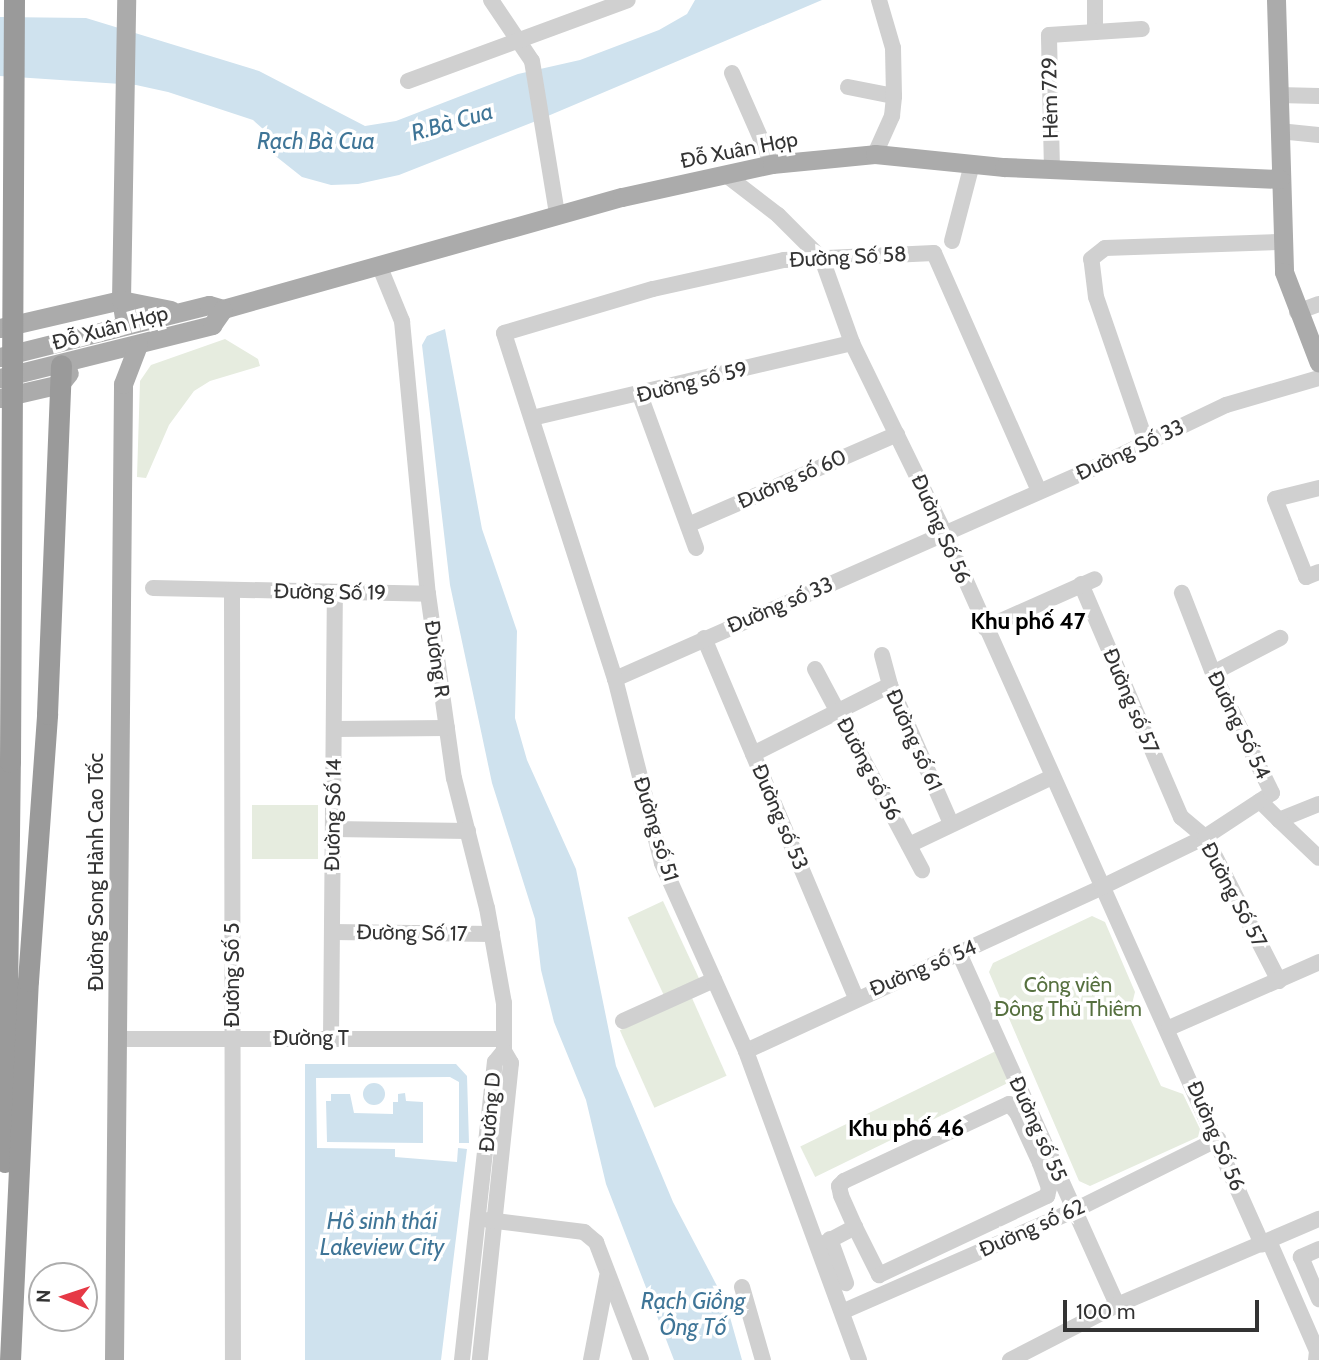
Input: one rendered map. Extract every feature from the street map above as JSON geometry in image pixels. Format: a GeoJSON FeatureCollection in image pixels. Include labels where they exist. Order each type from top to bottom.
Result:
{"type":"FeatureCollection","features":[{"type":"Feature","properties":{"kind":"highway"},"geometry":{"type":"LineString","coordinates":[[4,1360],[14,0]]}},
{"type":"Feature","properties":{"kind":"highway"},"geometry":{"type":"LineString","coordinates":[[10,1360],[28,981],[67,370]]}},
{"type":"Feature","properties":{"kind":"main road"},"geometry":{"type":"LineString","coordinates":[[125,324],[121,300],[126,0]]}},
{"type":"Feature","properties":{"kind":"main road"},"geometry":{"type":"LineString","coordinates":[[1276,0],[1279,131],[1271,179],[1280,209],[1284,272],[1297,312],[1319,363]]}},
{"type":"Feature","properties":{"kind":"main road","name":"Đỗ Xuân Hợp"},"geometry":{"type":"LineString","coordinates":[[0,357],[179,311],[209,305],[223,309],[557,214],[772,164],[875,154],[1052,170],[1271,179]]}},
{"type":"Feature","properties":{"kind":"main road"},"geometry":{"type":"LineString","coordinates":[[0,328],[121,300],[179,311]]}},
{"type":"Feature","properties":{"kind":"main road","name":"Đỗ Xuân Hợp"},"geometry":{"type":"LineString","coordinates":[[0,378],[67,370],[108,353],[212,324],[223,309]]}},
{"type":"Feature","properties":{"kind":"main road","name":"Đường Song Hành Cao Tốc"},"geometry":{"type":"LineString","coordinates":[[114,1360],[123,384],[138,345]]}},
{"type":"Feature","properties":{"kind":"main road","name":"Đường Song Hành Cao Tốc"},"geometry":{"type":"LineString","coordinates":[[108,353],[123,384]]}},
{"type":"Feature","properties":{"kind":"main road"},"geometry":{"type":"LineString","coordinates":[[0,398],[67,370]]}},
{"type":"Feature","properties":{"kind":"street"},"geometry":{"type":"LineString","coordinates":[[491,0],[532,61],[547,135],[557,214]]}},
{"type":"Feature","properties":{"kind":"street"},"geometry":{"type":"LineString","coordinates":[[408,81],[628,0]]}},
{"type":"Feature","properties":{"kind":"street"},"geometry":{"type":"LineString","coordinates":[[875,154],[892,116],[894,96],[893,48],[879,0]]}},
{"type":"Feature","properties":{"kind":"street"},"geometry":{"type":"LineString","coordinates":[[1095,0],[1096,32]]}},
{"type":"Feature","properties":{"kind":"street","name":"Hẻm 729"},"geometry":{"type":"LineString","coordinates":[[1052,170],[1049,35],[1142,29]]}},
{"type":"Feature","properties":{"kind":"street"},"geometry":{"type":"LineString","coordinates":[[732,74],[772,164]]}},
{"type":"Feature","properties":{"kind":"street"},"geometry":{"type":"LineString","coordinates":[[848,87],[894,96]]}},
{"type":"Feature","properties":{"kind":"street"},"geometry":{"type":"LineString","coordinates":[[1278,96],[1319,96]]}},
{"type":"Feature","properties":{"kind":"street"},"geometry":{"type":"LineString","coordinates":[[1279,131],[1319,135]]}},
{"type":"Feature","properties":{"kind":"street"},"geometry":{"type":"LineString","coordinates":[[952,241],[972,164]]}},
{"type":"Feature","properties":{"kind":"street","name":"Đường Số 56"},"geometry":{"type":"LineString","coordinates":[[726,176],[778,215],[822,259],[852,343],[945,534],[1050,778],[1169,1028],[1317,1354]]}},
{"type":"Feature","properties":{"kind":"street"},"geometry":{"type":"LineString","coordinates":[[1146,442],[1096,298],[1091,259],[1105,248],[1280,242]]}},
{"type":"Feature","properties":{"kind":"street","name":"Đường Số 58"},"geometry":{"type":"LineString","coordinates":[[510,328],[784,260],[934,254],[1039,491]]}},
{"type":"Feature","properties":{"kind":"street","name":"Đường R"},"geometry":{"type":"LineString","coordinates":[[379,265],[402,321],[428,594],[447,728],[492,934],[504,1003],[504,1045]]}},
{"type":"Feature","properties":{"kind":"street"},"geometry":{"type":"LineString","coordinates":[[1297,312],[1319,304]]}},
{"type":"Feature","properties":{"kind":"street","name":"Đường số 51"},"geometry":{"type":"LineString","coordinates":[[510,328],[503,338],[615,679],[662,863],[746,1051],[825,1243],[859,1360]]}},
{"type":"Feature","properties":{"kind":"street","name":"Đường số 59"},"geometry":{"type":"LineString","coordinates":[[531,418],[640,395],[852,343]]}},
{"type":"Feature","properties":{"kind":"street","name":"Đường Số 33"},"geometry":{"type":"LineString","coordinates":[[945,534],[1226,405],[1319,378]]}},
{"type":"Feature","properties":{"kind":"street"},"geometry":{"type":"LineString","coordinates":[[640,395],[696,548]]}},
{"type":"Feature","properties":{"kind":"street","name":"Đường số 60"},"geometry":{"type":"LineString","coordinates":[[688,525],[897,434]]}},
{"type":"Feature","properties":{"kind":"street"},"geometry":{"type":"LineString","coordinates":[[1312,575],[1275,499],[1319,488]]}},
{"type":"Feature","properties":{"kind":"street","name":"Đường số 33"},"geometry":{"type":"LineString","coordinates":[[615,679],[945,534]]}},
{"type":"Feature","properties":{"kind":"street","name":"Đường số 57"},"geometry":{"type":"LineString","coordinates":[[985,628],[1088,581],[1181,817]]}},
{"type":"Feature","properties":{"kind":"street","name":"Đường Số 19"},"geometry":{"type":"LineString","coordinates":[[153,589],[428,594]]}},
{"type":"Feature","properties":{"kind":"street","name":"Đường Số 5"},"geometry":{"type":"LineString","coordinates":[[232,591],[233,1360]]}},
{"type":"Feature","properties":{"kind":"street","name":"Đường Số 14"},"geometry":{"type":"LineString","coordinates":[[331,1038],[335,593]]}},
{"type":"Feature","properties":{"kind":"street","name":"Đường Số 54"},"geometry":{"type":"LineString","coordinates":[[1102,887],[1205,837],[1272,793],[1213,673],[1182,593]]}},
{"type":"Feature","properties":{"kind":"street","name":"Đường số 53"},"geometry":{"type":"LineString","coordinates":[[704,638],[856,997]]}},
{"type":"Feature","properties":{"kind":"street"},"geometry":{"type":"LineString","coordinates":[[1213,673],[1280,638]]}},
{"type":"Feature","properties":{"kind":"street","name":"Đường số 61"},"geometry":{"type":"LineString","coordinates":[[882,655],[890,685],[951,823]]}},
{"type":"Feature","properties":{"kind":"street","name":"Đường số 56"},"geometry":{"type":"LineString","coordinates":[[815,669],[922,870]]}},
{"type":"Feature","properties":{"kind":"street"},"geometry":{"type":"LineString","coordinates":[[753,754],[890,685]]}},
{"type":"Feature","properties":{"kind":"street"},"geometry":{"type":"LineString","coordinates":[[334,729],[447,728]]}},
{"type":"Feature","properties":{"kind":"street"},"geometry":{"type":"LineString","coordinates":[[909,845],[1050,778]]}},
{"type":"Feature","properties":{"kind":"street"},"geometry":{"type":"LineString","coordinates":[[1261,801],[1319,858]]}},
{"type":"Feature","properties":{"kind":"street"},"geometry":{"type":"LineString","coordinates":[[1279,820],[1319,804]]}},
{"type":"Feature","properties":{"kind":"street","name":"Đường Số 57"},"geometry":{"type":"LineString","coordinates":[[1181,817],[1205,837],[1279,981]]}},
{"type":"Feature","properties":{"kind":"street"},"geometry":{"type":"LineString","coordinates":[[333,829],[468,831]]}},
{"type":"Feature","properties":{"kind":"street","name":"Đường số 54"},"geometry":{"type":"LineString","coordinates":[[746,1051],[856,997],[1102,887]]}},
{"type":"Feature","properties":{"kind":"street","name":"Đường Số 17"},"geometry":{"type":"LineString","coordinates":[[332,932],[492,934]]}},
{"type":"Feature","properties":{"kind":"street","name":"Đường số 55"},"geometry":{"type":"LineString","coordinates":[[959,953],[1045,1160],[1075,1210],[1117,1305]]}},
{"type":"Feature","properties":{"kind":"street"},"geometry":{"type":"LineString","coordinates":[[1169,1028],[1319,962]]}},
{"type":"Feature","properties":{"kind":"street"},"geometry":{"type":"LineString","coordinates":[[623,1021],[714,980]]}},
{"type":"Feature","properties":{"kind":"street","name":"Đường T"},"geometry":{"type":"LineString","coordinates":[[117,1039],[331,1038],[504,1045]]}},
{"type":"Feature","properties":{"kind":"street","name":"Đường D"},"geometry":{"type":"LineString","coordinates":[[462,1360],[509,1094],[510,1063],[504,1045]]}},
{"type":"Feature","properties":{"kind":"street"},"geometry":{"type":"LineString","coordinates":[[1009,1104],[1045,1160],[1049,1188],[1047,1196],[879,1275],[855,1227],[841,1195],[839,1186],[844,1181],[1009,1104]]}},
{"type":"Feature","properties":{"kind":"street","name":"Đường số 62"},"geometry":{"type":"LineString","coordinates":[[844,1311],[1075,1210],[1218,1139]]}},
{"type":"Feature","properties":{"kind":"street"},"geometry":{"type":"LineString","coordinates":[[1010,1360],[1036,1354],[1117,1305],[1319,1219]]}},
{"type":"Feature","properties":{"kind":"street"},"geometry":{"type":"LineString","coordinates":[[488,1220],[584,1232],[596,1242],[625,1325],[641,1360]]}},
{"type":"Feature","properties":{"kind":"street","name":"Đường D"},"geometry":{"type":"LineString","coordinates":[[480,1360],[488,1220]]}},
{"type":"Feature","properties":{"kind":"street"},"geometry":{"type":"LineString","coordinates":[[846,1283],[825,1243],[855,1227]]}},
{"type":"Feature","properties":{"kind":"street"},"geometry":{"type":"LineString","coordinates":[[966,1235],[974,1254]]}},
{"type":"Feature","properties":{"kind":"street"},"geometry":{"type":"LineString","coordinates":[[1319,1249],[1301,1257],[1319,1299]]}},
{"type":"Feature","properties":{"kind":"street"},"geometry":{"type":"LineString","coordinates":[[590,1360],[607,1276]]}},
{"type":"Feature","properties":{"kind":"street"},"geometry":{"type":"LineString","coordinates":[[742,1287],[763,1360]]}},
{"type":"Feature","properties":{"kind":"street"},"geometry":{"type":"LineString","coordinates":[[595,1336],[605,1327],[625,1325]]}},
{"type":"Feature","properties":{"kind":"green space"},"geometry":{"type":"Polygon","coordinates":[[[225,339],[258,359],[260,366],[210,381],[194,391],[169,425],[146,478],[137,477],[140,381],[151,365],[225,339]]]}},
{"type":"Feature","properties":{"kind":"green space"},"geometry":{"type":"Polygon","coordinates":[[[252,805],[318,805],[318,859],[252,859],[252,805]]]}},
{"type":"Feature","properties":{"kind":"green space"},"geometry":{"type":"Polygon","coordinates":[[[663,901],[701,982],[665,998],[628,917],[663,901]]]}},
{"type":"Feature","properties":{"kind":"green space","name":"Công viên Đông Thủ Thiêm"},"geometry":{"type":"Polygon","coordinates":[[[1092,916],[1105,922],[1135,992],[1129,1016],[1161,1086],[1183,1094],[1200,1129],[1198,1137],[1090,1186],[1079,1181],[989,972],[993,963],[1092,916]]]}},
{"type":"Feature","properties":{"kind":"green space"},"geometry":{"type":"Polygon","coordinates":[[[692,998],[727,1076],[654,1108],[620,1030],[692,998]]]}},
{"type":"Feature","properties":{"kind":"green space"},"geometry":{"type":"Polygon","coordinates":[[[998,1050],[1013,1081],[815,1177],[800,1146],[998,1050]]]}},
{"type":"Feature","properties":{"kind":"water","name":"Rạch Bà Cua"},"geometry":{"type":"Polygon","coordinates":[[[695,0],[822,0],[536,121],[399,175],[358,184],[331,185],[302,177],[273,154],[264,142],[263,129],[253,120],[168,92],[136,85],[0,76],[0,17],[86,18],[259,71],[365,126],[396,121],[518,74],[580,60],[659,30],[687,14],[695,0]]]}},
{"type":"Feature","properties":{"kind":"water","name":"Rạch Giồng Ông Tố"},"geometry":{"type":"Polygon","coordinates":[[[445,329],[482,529],[517,631],[515,718],[527,760],[576,869],[616,1066],[673,1202],[726,1303],[742,1360],[674,1360],[606,1184],[586,1100],[554,1022],[541,970],[535,919],[492,783],[450,585],[422,345],[427,336],[445,329]]]}},
{"type":"Feature","properties":{"kind":"water","name":"Hồ sinh thái Lakeview City"},"geometry":{"type":"Polygon","coordinates":[[[305,1064],[456,1064],[467,1076],[469,1143],[459,1143],[459,1082],[450,1077],[316,1078],[317,1148],[395,1149],[395,1157],[457,1162],[458,1148],[467,1149],[441,1360],[305,1360],[305,1064]]]}},
{"type":"Feature","properties":{"kind":"water"},"geometry":{"type":"Polygon","coordinates":[[[374,1083],[382,1086],[385,1094],[382,1102],[374,1105],[366,1102],[363,1094],[366,1086],[374,1083]]]}},
{"type":"Feature","properties":{"kind":"water"},"geometry":{"type":"Polygon","coordinates":[[[405,1093],[406,1101],[423,1102],[423,1143],[327,1142],[326,1101],[331,1101],[331,1094],[350,1094],[354,1113],[393,1114],[393,1102],[398,1102],[398,1094],[405,1093]]]}},
{"type":"Feature","properties":{"kind":"district","name":"Khu phố 47"},"geometry":{"type":"Point","coordinates":[1028,621]}},
{"type":"Feature","properties":{"kind":"district","name":"Khu phố 46"},"geometry":{"type":"Point","coordinates":[906,1128]}},
{"type":"Feature","properties":{"kind":"water label","name":"R.Bà Cua"},"geometry":{"type":"Point","coordinates":[452,122]}}]}
